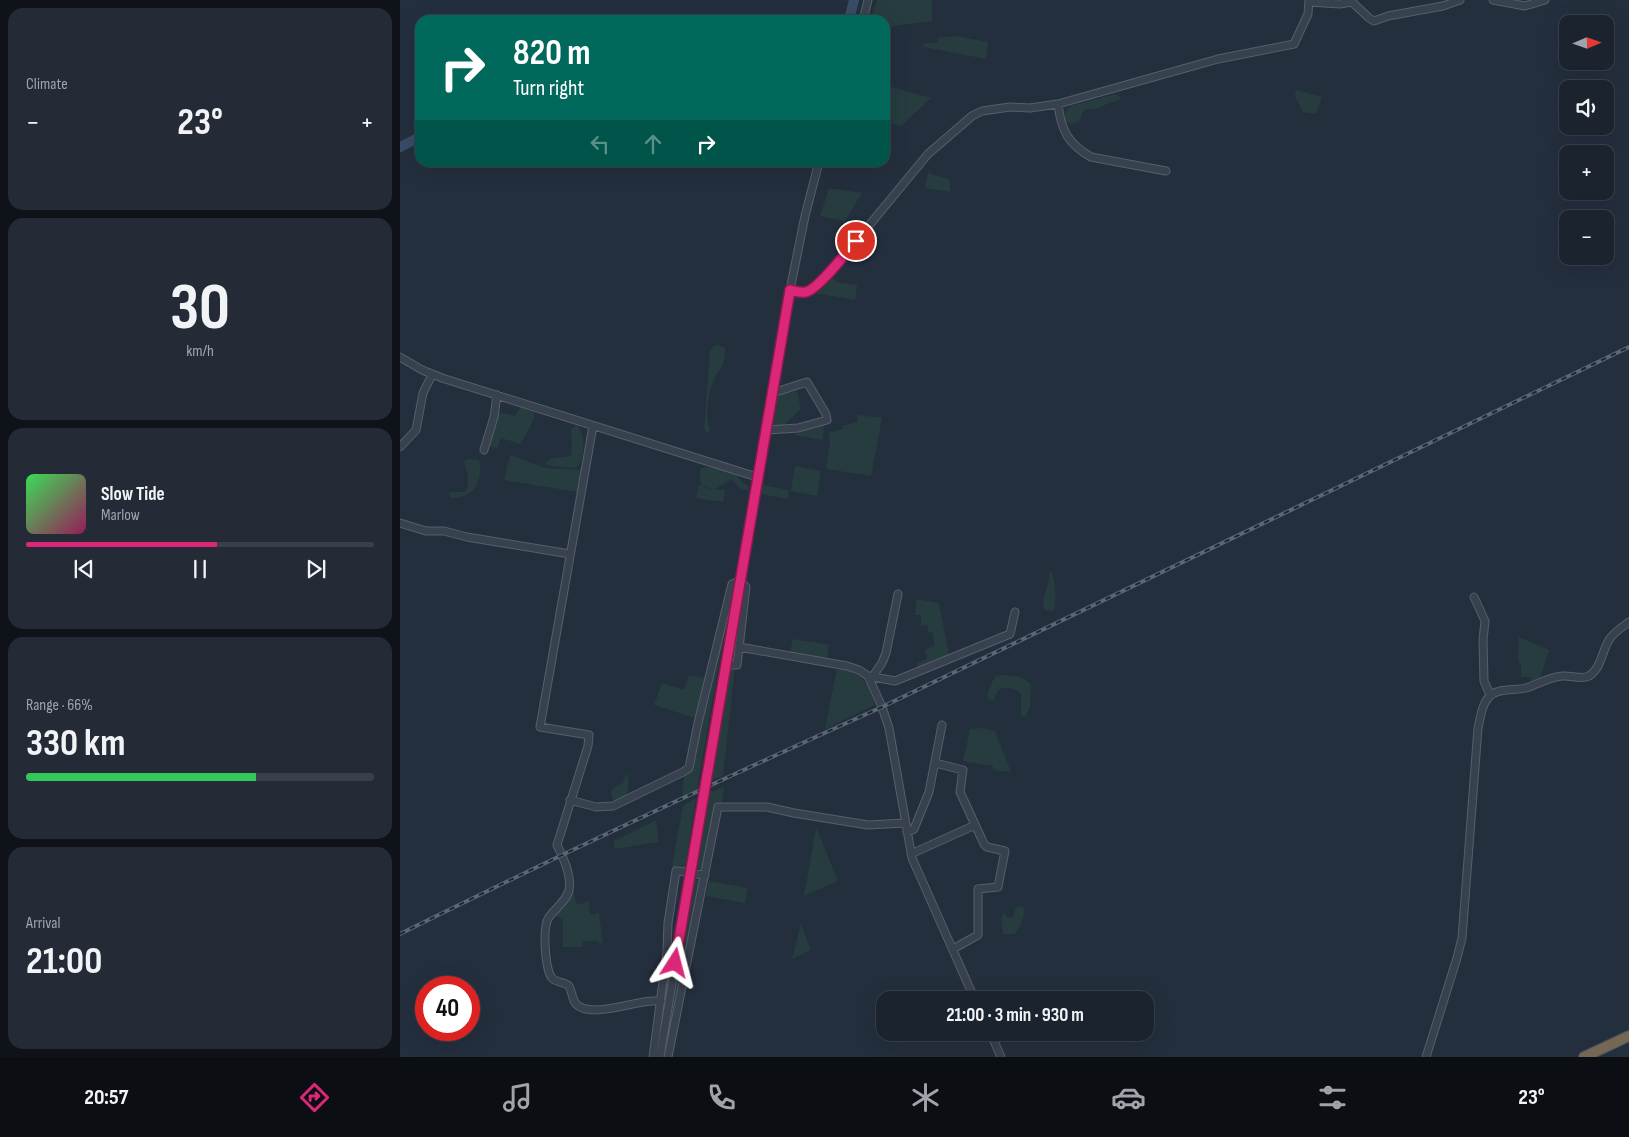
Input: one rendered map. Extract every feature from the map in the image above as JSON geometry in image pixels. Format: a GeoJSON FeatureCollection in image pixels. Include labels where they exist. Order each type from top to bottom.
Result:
{"type":"FeatureCollection","features":[{"type":"Feature","properties":{"kind":"highway"},"geometry":{"type":"LineString","coordinates":[[1584,1057],[1629,1036]]}},
{"type":"Feature","properties":{"kind":"street"},"geometry":{"type":"LineString","coordinates":[[864,15],[868,0]]}},
{"type":"Feature","properties":{"kind":"street"},"geometry":{"type":"LineString","coordinates":[[790,290],[805,292],[812,289],[838,263],[928,154],[942,140],[982,110],[1030,108],[1058,104],[1218,59],[1294,44],[1308,14],[1309,1],[1340,4],[1352,2],[1369,18],[1376,21],[1388,16],[1443,6],[1460,0]]}},
{"type":"Feature","properties":{"kind":"street"},"geometry":{"type":"LineString","coordinates":[[1493,0],[1525,6],[1545,0]]}},
{"type":"Feature","properties":{"kind":"street"},"geometry":{"type":"LineString","coordinates":[[1058,104],[1062,127],[1068,138],[1091,157],[1166,171]]}},
{"type":"Feature","properties":{"kind":"street"},"geometry":{"type":"LineString","coordinates":[[660,1057],[700,812],[790,290],[803,224],[818,167]]}},
{"type":"Feature","properties":{"kind":"street"},"geometry":{"type":"LineString","coordinates":[[400,357],[432,375],[757,477]]}},
{"type":"Feature","properties":{"kind":"street"},"geometry":{"type":"LineString","coordinates":[[400,447],[416,430],[422,394],[432,375]]}},
{"type":"Feature","properties":{"kind":"street"},"geometry":{"type":"LineString","coordinates":[[767,430],[798,428],[827,420],[826,414],[807,382],[779,391],[773,391]]}},
{"type":"Feature","properties":{"kind":"street"},"geometry":{"type":"LineString","coordinates":[[484,450],[494,417],[497,395]]}},
{"type":"Feature","properties":{"kind":"street"},"geometry":{"type":"LineString","coordinates":[[593,426],[540,727],[589,736],[588,746],[557,845],[566,864],[569,891],[568,895],[548,918],[545,930],[548,963],[551,976],[556,981],[569,986],[577,1005],[590,1010],[647,1001],[661,1001]]}},
{"type":"Feature","properties":{"kind":"street"},"geometry":{"type":"LineString","coordinates":[[400,523],[426,532],[444,531],[466,537],[570,554]]}},
{"type":"Feature","properties":{"kind":"street"},"geometry":{"type":"LineString","coordinates":[[730,665],[736,666],[740,647],[746,587],[740,582]]}},
{"type":"Feature","properties":{"kind":"street"},"geometry":{"type":"LineString","coordinates":[[570,800],[596,807],[613,806],[689,768],[712,662],[732,584],[740,582]]}},
{"type":"Feature","properties":{"kind":"street"},"geometry":{"type":"LineString","coordinates":[[871,676],[882,663],[886,654],[898,594]]}},
{"type":"Feature","properties":{"kind":"street"},"geometry":{"type":"LineString","coordinates":[[1474,597],[1485,621],[1483,640],[1484,681],[1490,695]]}},
{"type":"Feature","properties":{"kind":"street"},"geometry":{"type":"LineString","coordinates":[[740,647],[847,666],[871,676],[895,681],[1010,634],[1015,612]]}},
{"type":"Feature","properties":{"kind":"street"},"geometry":{"type":"LineString","coordinates":[[1426,1057],[1462,938],[1478,728],[1482,708],[1490,695],[1498,691],[1521,689],[1559,676],[1585,677],[1590,675],[1595,671],[1612,636],[1618,629],[1629,622]]}},
{"type":"Feature","properties":{"kind":"street"},"geometry":{"type":"LineString","coordinates":[[712,662],[721,663]]}},
{"type":"Feature","properties":{"kind":"street"},"geometry":{"type":"LineString","coordinates":[[871,676],[889,728],[911,854],[971,991]]}},
{"type":"Feature","properties":{"kind":"street"},"geometry":{"type":"LineString","coordinates":[[907,832],[914,828],[930,792],[942,725]]}},
{"type":"Feature","properties":{"kind":"street"},"geometry":{"type":"LineString","coordinates":[[935,763],[963,770],[960,792],[984,844],[987,847],[1005,851],[998,887],[978,890],[978,935],[952,949]]}},
{"type":"Feature","properties":{"kind":"street"},"geometry":{"type":"LineString","coordinates":[[668,1057],[718,807],[767,807],[868,825],[905,823]]}},
{"type":"Feature","properties":{"kind":"street"},"geometry":{"type":"LineString","coordinates":[[911,854],[976,825]]}},
{"type":"Feature","properties":{"kind":"street"},"geometry":{"type":"LineString","coordinates":[[654,1057],[667,951],[668,923],[676,871],[685,872]]}},
{"type":"Feature","properties":{"kind":"street"},"geometry":{"type":"LineString","coordinates":[[695,874],[705,875]]}},
{"type":"Feature","properties":{"kind":"street"},"geometry":{"type":"LineString","coordinates":[[994,1041],[1000,1057]]}},
{"type":"Feature","properties":{"kind":"green space"},"geometry":{"type":"Polygon","coordinates":[[[877,0],[932,0],[932,21],[890,26],[890,15],[872,15],[877,0]]]}},
{"type":"Feature","properties":{"kind":"green space"},"geometry":{"type":"Polygon","coordinates":[[[955,36],[988,42],[986,59],[924,47],[922,44],[938,42],[937,38],[955,36]]]}},
{"type":"Feature","properties":{"kind":"green space"},"geometry":{"type":"Polygon","coordinates":[[[890,86],[931,98],[901,126],[890,123],[890,86]]]}},
{"type":"Feature","properties":{"kind":"green space"},"geometry":{"type":"Polygon","coordinates":[[[1296,90],[1322,97],[1316,114],[1303,112],[1295,96],[1296,90]]]}},
{"type":"Feature","properties":{"kind":"green space"},"geometry":{"type":"Polygon","coordinates":[[[1115,94],[1121,99],[1097,109],[1086,109],[1078,122],[1071,124],[1065,121],[1065,112],[1071,106],[1115,94]]]}},
{"type":"Feature","properties":{"kind":"green space"},"geometry":{"type":"Polygon","coordinates":[[[929,170],[931,174],[948,179],[950,192],[925,188],[929,170]]]}},
{"type":"Feature","properties":{"kind":"green space"},"geometry":{"type":"Polygon","coordinates":[[[829,188],[862,193],[845,221],[820,216],[829,188]]]}},
{"type":"Feature","properties":{"kind":"green space"},"geometry":{"type":"Polygon","coordinates":[[[830,277],[840,283],[857,285],[855,300],[814,293],[830,277]]]}},
{"type":"Feature","properties":{"kind":"green space"},"geometry":{"type":"Polygon","coordinates":[[[718,345],[725,348],[724,359],[710,392],[707,412],[710,429],[709,432],[706,432],[704,428],[710,351],[714,346],[718,345]]]}},
{"type":"Feature","properties":{"kind":"green space"},"geometry":{"type":"Polygon","coordinates":[[[797,391],[801,409],[783,426],[772,426],[777,395],[797,391]]]}},
{"type":"Feature","properties":{"kind":"green space"},"geometry":{"type":"Polygon","coordinates":[[[521,407],[535,413],[521,444],[501,438],[497,448],[488,446],[496,425],[498,412],[515,416],[521,407]]]}},
{"type":"Feature","properties":{"kind":"green space"},"geometry":{"type":"Polygon","coordinates":[[[857,415],[882,418],[871,476],[826,469],[830,443],[829,433],[843,429],[842,426],[858,422],[857,415]]]}},
{"type":"Feature","properties":{"kind":"green space"},"geometry":{"type":"Polygon","coordinates":[[[824,424],[823,440],[794,435],[800,431],[824,424]]]}},
{"type":"Feature","properties":{"kind":"green space"},"geometry":{"type":"Polygon","coordinates":[[[577,425],[582,434],[583,452],[577,467],[568,468],[546,465],[545,463],[551,459],[570,456],[572,453],[571,430],[577,425]]]}},
{"type":"Feature","properties":{"kind":"green space"},"geometry":{"type":"Polygon","coordinates":[[[510,455],[545,468],[582,470],[578,492],[504,480],[510,455]]]}},
{"type":"Feature","properties":{"kind":"green space"},"geometry":{"type":"Polygon","coordinates":[[[466,459],[479,460],[480,474],[477,484],[472,492],[460,497],[451,498],[450,492],[465,492],[467,489],[468,478],[464,463],[466,459]]]}},
{"type":"Feature","properties":{"kind":"green space"},"geometry":{"type":"Polygon","coordinates":[[[795,466],[821,471],[817,496],[791,491],[795,466]]]}},
{"type":"Feature","properties":{"kind":"green space"},"geometry":{"type":"Polygon","coordinates":[[[704,467],[731,472],[749,487],[748,490],[741,489],[731,479],[717,488],[712,489],[702,485],[700,469],[704,467]]]}},
{"type":"Feature","properties":{"kind":"green space"},"geometry":{"type":"Polygon","coordinates":[[[699,484],[709,489],[725,490],[723,502],[696,498],[699,484]]]}},
{"type":"Feature","properties":{"kind":"green space"},"geometry":{"type":"Polygon","coordinates":[[[763,485],[789,490],[788,499],[761,494],[763,485]]]}},
{"type":"Feature","properties":{"kind":"green space"},"geometry":{"type":"Polygon","coordinates":[[[1049,572],[1051,572],[1054,581],[1056,596],[1054,610],[1048,611],[1043,605],[1049,572]]]}},
{"type":"Feature","properties":{"kind":"green space"},"geometry":{"type":"Polygon","coordinates":[[[916,599],[939,603],[949,656],[918,669],[917,663],[927,659],[925,650],[935,645],[932,632],[929,633],[927,625],[921,626],[921,615],[915,615],[916,599]]]}},
{"type":"Feature","properties":{"kind":"green space"},"geometry":{"type":"Polygon","coordinates":[[[730,601],[697,789],[682,796],[684,775],[690,771],[699,726],[730,601]]]}},
{"type":"Feature","properties":{"kind":"green space"},"geometry":{"type":"Polygon","coordinates":[[[1519,637],[1549,650],[1540,680],[1532,683],[1531,677],[1521,677],[1521,666],[1518,660],[1519,637]]]}},
{"type":"Feature","properties":{"kind":"green space"},"geometry":{"type":"Polygon","coordinates":[[[793,639],[829,645],[827,659],[790,652],[793,639]]]}},
{"type":"Feature","properties":{"kind":"green space"},"geometry":{"type":"Polygon","coordinates":[[[728,665],[735,667],[723,776],[709,781],[728,665]]]}},
{"type":"Feature","properties":{"kind":"green space"},"geometry":{"type":"Polygon","coordinates":[[[837,669],[853,673],[863,679],[875,705],[825,729],[837,669]]]}},
{"type":"Feature","properties":{"kind":"green space"},"geometry":{"type":"Polygon","coordinates":[[[689,675],[705,678],[695,718],[654,705],[662,683],[684,690],[689,675]]]}},
{"type":"Feature","properties":{"kind":"green space"},"geometry":{"type":"Polygon","coordinates":[[[1001,675],[1021,678],[1031,685],[1030,707],[1024,718],[1021,714],[1021,694],[1015,690],[1007,688],[998,690],[993,701],[988,699],[992,682],[995,677],[1001,675]]]}},
{"type":"Feature","properties":{"kind":"green space"},"geometry":{"type":"Polygon","coordinates":[[[982,728],[995,731],[1011,772],[993,770],[993,766],[963,761],[970,729],[982,728]]]}},
{"type":"Feature","properties":{"kind":"green space"},"geometry":{"type":"Polygon","coordinates":[[[626,774],[628,775],[627,793],[623,799],[614,801],[611,791],[614,787],[623,783],[626,774]]]}},
{"type":"Feature","properties":{"kind":"green space"},"geometry":{"type":"Polygon","coordinates":[[[724,787],[722,802],[716,802],[704,870],[695,867],[708,793],[724,787]]]}},
{"type":"Feature","properties":{"kind":"green space"},"geometry":{"type":"Polygon","coordinates":[[[696,798],[685,868],[672,867],[683,806],[696,798]]]}},
{"type":"Feature","properties":{"kind":"green space"},"geometry":{"type":"Polygon","coordinates":[[[656,820],[659,842],[614,849],[614,841],[656,820]]]}},
{"type":"Feature","properties":{"kind":"green space"},"geometry":{"type":"Polygon","coordinates":[[[816,827],[838,881],[804,896],[816,827]]]}},
{"type":"Feature","properties":{"kind":"green space"},"geometry":{"type":"Polygon","coordinates":[[[693,880],[701,880],[665,1048],[666,1032],[693,880]]]}},
{"type":"Feature","properties":{"kind":"green space"},"geometry":{"type":"Polygon","coordinates":[[[709,881],[748,888],[745,903],[706,896],[709,881]]]}},
{"type":"Feature","properties":{"kind":"green space"},"geometry":{"type":"Polygon","coordinates":[[[573,888],[576,904],[585,903],[589,900],[590,915],[599,913],[603,943],[598,943],[598,941],[582,941],[582,947],[563,947],[563,920],[555,915],[573,888]]]}},
{"type":"Feature","properties":{"kind":"green space"},"geometry":{"type":"Polygon","coordinates":[[[1023,906],[1023,917],[1017,931],[1014,934],[1003,934],[1001,920],[1003,913],[1009,918],[1013,918],[1016,907],[1023,906]]]}},
{"type":"Feature","properties":{"kind":"green space"},"geometry":{"type":"Polygon","coordinates":[[[801,924],[811,950],[792,959],[801,924]]]}},
{"type":"Feature","properties":{"kind":"waterway"},"geometry":{"type":"LineString","coordinates":[[850,15],[854,0]]}},
{"type":"Feature","properties":{"kind":"waterway"},"geometry":{"type":"LineString","coordinates":[[400,147],[415,140]]}},
{"type":"Feature","properties":{"kind":"railway"},"geometry":{"type":"LineString","coordinates":[[400,934],[640,818],[882,707],[1629,347]]}},
{"type":"Feature","properties":{"kind":"route"},"geometry":{"type":"LineString","coordinates":[[675,963],[790,290],[805,292],[812,289],[838,263],[856,241]]}}]}
